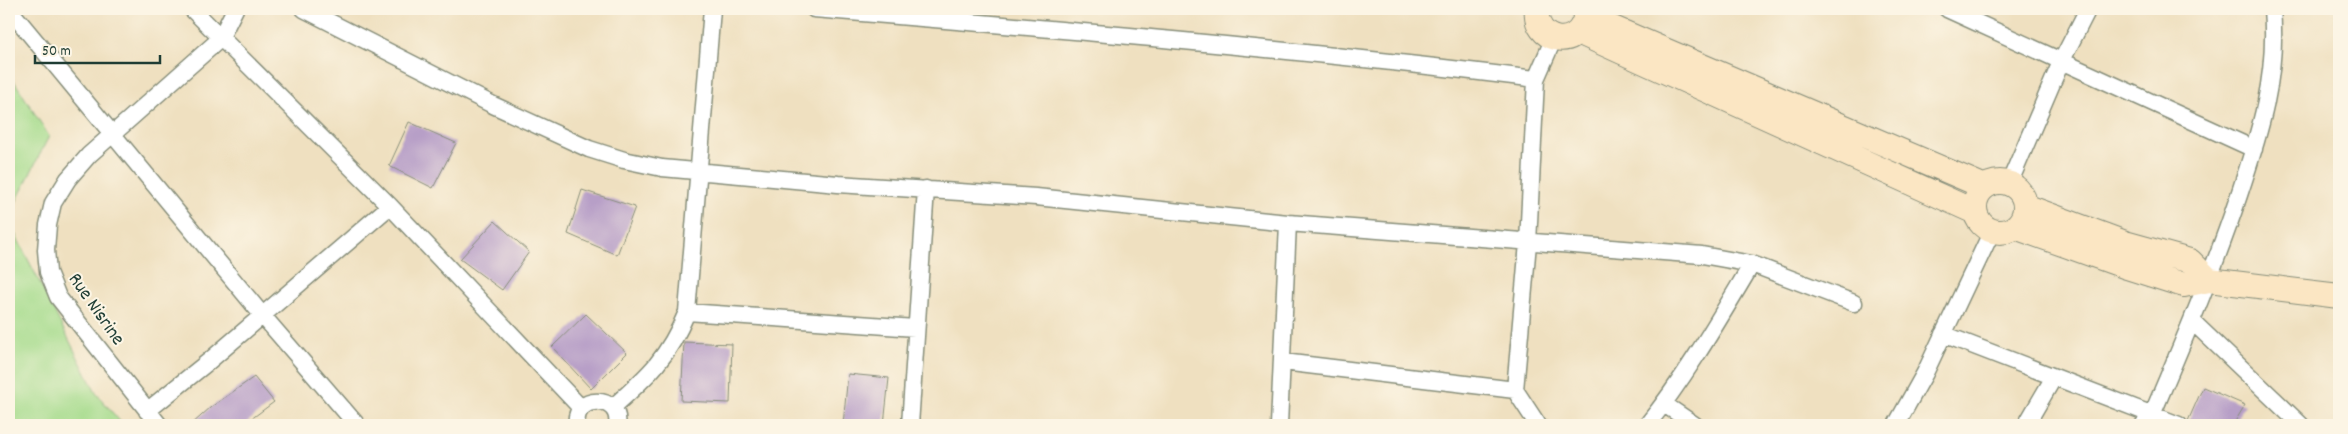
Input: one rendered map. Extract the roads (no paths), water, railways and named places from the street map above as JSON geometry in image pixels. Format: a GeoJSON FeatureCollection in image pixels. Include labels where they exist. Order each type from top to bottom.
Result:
{"type":"FeatureCollection","features":[{"type":"Feature","properties":{"kind":"street"},"geometry":{"type":"LineString","coordinates":[[9,9],[263,316],[357,425]]}},
{"type":"Feature","properties":{"kind":"street"},"geometry":{"type":"LineString","coordinates":[[192,9],[220,39],[390,206],[581,408]]}},
{"type":"Feature","properties":{"kind":"street"},"geometry":{"type":"LineString","coordinates":[[220,39],[235,9]]}},
{"type":"Feature","properties":{"kind":"street"},"geometry":{"type":"LineString","coordinates":[[304,9],[493,105],[589,148],[624,160],[697,172],[1036,197],[1288,223],[1702,256],[1752,264],[1854,303]]}},
{"type":"Feature","properties":{"kind":"street"},"geometry":{"type":"LineString","coordinates":[[613,408],[651,374],[677,337],[687,312],[696,227],[697,172],[712,9]]}},
{"type":"Feature","properties":{"kind":"street"},"geometry":{"type":"LineString","coordinates":[[814,9],[1243,46],[1411,63],[1536,79]]}},
{"type":"Feature","properties":{"kind":"street"},"geometry":{"type":"LineString","coordinates":[[1947,9],[2254,149]]}},
{"type":"Feature","properties":{"kind":"street"},"geometry":{"type":"LineString","coordinates":[[2009,184],[2061,62],[2088,9]]}},
{"type":"Feature","properties":{"kind":"street"},"geometry":{"type":"LineString","coordinates":[[2148,420],[2209,280],[2254,149],[2268,100],[2272,52],[2272,9]]}},
{"type":"Feature","properties":{"kind":"street"},"geometry":{"type":"LineString","coordinates":[[1530,11],[1545,33],[1554,38],[1567,38],[1583,19]]}},
{"type":"Feature","properties":{"kind":"street"},"geometry":{"type":"LineString","coordinates":[[1583,19],[1818,115],[1985,187]]}},
{"type":"Feature","properties":{"kind":"street"},"geometry":{"type":"LineString","coordinates":[[1583,19],[1807,136],[1975,212]]}},
{"type":"Feature","properties":{"kind":"street"},"geometry":{"type":"LineString","coordinates":[[1538,425],[1515,390],[1528,242],[1536,79],[1554,38]]}},
{"type":"Feature","properties":{"kind":"street","name":"Rue Nisrine"},"geometry":{"type":"LineString","coordinates":[[159,425],[58,297],[48,272],[48,225],[53,203],[68,179],[90,155],[220,39]]}},
{"type":"Feature","properties":{"kind":"street"},"geometry":{"type":"LineString","coordinates":[[1807,136],[1818,115]]}},
{"type":"Feature","properties":{"kind":"street"},"geometry":{"type":"LineString","coordinates":[[1896,425],[1943,334],[2004,229],[2021,221],[2025,206],[2020,193],[2009,184],[1993,183],[1985,187],[1978,194],[1975,202],[1975,212],[1984,227],[2004,229],[2184,285],[2209,280],[2339,296]]}},
{"type":"Feature","properties":{"kind":"street"},"geometry":{"type":"LineString","coordinates":[[910,425],[915,328],[926,190]]}},
{"type":"Feature","properties":{"kind":"street"},"geometry":{"type":"LineString","coordinates":[[147,411],[263,316],[390,206]]}},
{"type":"Feature","properties":{"kind":"street"},"geometry":{"type":"LineString","coordinates":[[2025,206],[2125,243],[2190,261],[2209,280]]}},
{"type":"Feature","properties":{"kind":"street"},"geometry":{"type":"LineString","coordinates":[[1279,425],[1288,223]]}},
{"type":"Feature","properties":{"kind":"street"},"geometry":{"type":"LineString","coordinates":[[1647,425],[1664,404],[1707,339],[1752,264]]}},
{"type":"Feature","properties":{"kind":"street"},"geometry":{"type":"LineString","coordinates":[[687,312],[915,328]]}},
{"type":"Feature","properties":{"kind":"street"},"geometry":{"type":"LineString","coordinates":[[2192,321],[2302,425]]}},
{"type":"Feature","properties":{"kind":"street"},"geometry":{"type":"LineString","coordinates":[[1943,334],[2054,377],[2148,420],[2179,425]]}},
{"type":"Feature","properties":{"kind":"street"},"geometry":{"type":"LineString","coordinates":[[1283,362],[1515,390]]}},
{"type":"Feature","properties":{"kind":"street"},"geometry":{"type":"LineString","coordinates":[[2026,425],[2054,377]]}},
{"type":"Feature","properties":{"kind":"street"},"geometry":{"type":"LineString","coordinates":[[577,425],[581,408],[593,401],[600,401],[613,408],[617,414],[617,425]]}},
{"type":"Feature","properties":{"kind":"street"},"geometry":{"type":"LineString","coordinates":[[1664,404],[1695,425]]}}]}
